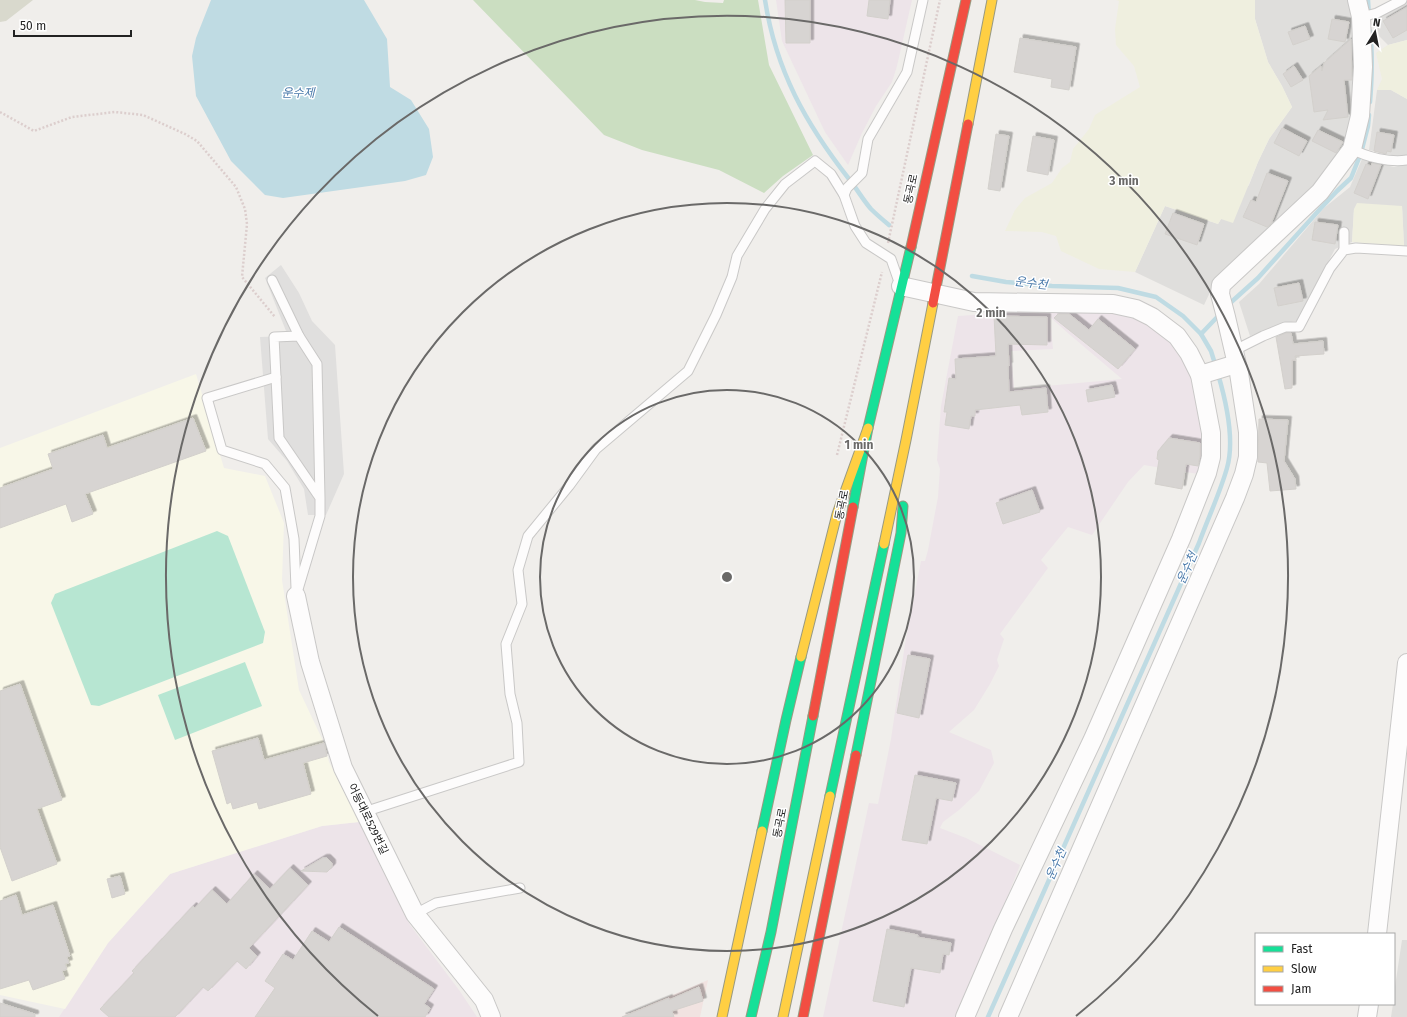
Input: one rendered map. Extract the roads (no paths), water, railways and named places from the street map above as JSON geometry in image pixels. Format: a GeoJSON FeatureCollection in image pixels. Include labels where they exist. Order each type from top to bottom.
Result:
{"type":"FeatureCollection","features":[{"type":"Feature","properties":{"kind":"main road","name":"동곡로"},"geometry":{"type":"LineString","coordinates":[[751,1017],[771,932],[868,428],[900,286],[917,220],[966,0]]}},
{"type":"Feature","properties":{"kind":"main road"},"geometry":{"type":"LineString","coordinates":[[783,1017],[906,440],[992,0]]}},
{"type":"Feature","properties":{"kind":"main road"},"geometry":{"type":"LineString","coordinates":[[946,85],[953,16]]}},
{"type":"Feature","properties":{"kind":"main road"},"geometry":{"type":"LineString","coordinates":[[722,1017],[786,720],[837,514],[868,428]]}},
{"type":"Feature","properties":{"kind":"main road"},"geometry":{"type":"LineString","coordinates":[[803,1017],[902,532],[906,440]]}},
{"type":"Feature","properties":{"kind":"street"},"geometry":{"type":"LineString","coordinates":[[1008,1017],[1116,772],[1235,498],[1244,474],[1248,457],[1248,432],[1239,373],[1233,360],[1226,317],[1220,294],[1221,285],[1320,192],[1358,152],[1365,11]]}},
{"type":"Feature","properties":{"kind":"street"},"geometry":{"type":"LineString","coordinates":[[900,286],[974,302],[1113,304],[1136,309],[1152,317],[1176,336],[1203,374],[1211,433],[1211,457],[1207,473],[1181,539],[1093,739],[1003,929],[965,1017]]}},
{"type":"Feature","properties":{"kind":"street"},"geometry":{"type":"LineString","coordinates":[[1203,374],[1233,360]]}},
{"type":"Feature","properties":{"kind":"street","name":"어등대로529번길"},"geometry":{"type":"LineString","coordinates":[[296,596],[310,662],[341,761],[364,812],[415,914],[484,1000],[491,1017]]}},
{"type":"Feature","properties":{"kind":"street"},"geometry":{"type":"LineString","coordinates":[[1377,933],[1407,663]]}},
{"type":"Feature","properties":{"kind":"street"},"geometry":{"type":"LineString","coordinates":[[1367,1017],[1369,1005]]}},
{"type":"Feature","properties":{"kind":"lane"},"geometry":{"type":"LineString","coordinates":[[845,192],[862,173],[868,139],[907,72],[923,0]]}},
{"type":"Feature","properties":{"kind":"lane"},"geometry":{"type":"LineString","coordinates":[[1365,11],[1402,0]]}},
{"type":"Feature","properties":{"kind":"lane"},"geometry":{"type":"LineString","coordinates":[[1358,152],[1396,162],[1407,160]]}},
{"type":"Feature","properties":{"kind":"lane"},"geometry":{"type":"LineString","coordinates":[[364,812],[519,762],[518,723],[510,694],[506,644],[522,604],[518,570],[528,536],[569,486],[596,449],[688,371],[716,316],[732,277],[737,256],[765,209],[785,184],[815,161],[831,174],[845,192],[855,226],[866,243],[891,259],[900,286]]}},
{"type":"Feature","properties":{"kind":"lane"},"geometry":{"type":"LineString","coordinates":[[1233,360],[1263,336],[1284,328],[1299,327],[1330,268],[1344,250],[1344,232]]}},
{"type":"Feature","properties":{"kind":"lane"},"geometry":{"type":"LineString","coordinates":[[1344,250],[1356,248],[1407,251]]}},
{"type":"Feature","properties":{"kind":"lane"},"geometry":{"type":"LineString","coordinates":[[272,280],[295,336],[317,364],[320,516],[296,596]]}},
{"type":"Feature","properties":{"kind":"lane"},"geometry":{"type":"LineString","coordinates":[[295,336],[274,337],[279,438],[320,498]]}},
{"type":"Feature","properties":{"kind":"lane"},"geometry":{"type":"LineString","coordinates":[[276,377],[207,398],[222,450],[265,464],[285,488],[294,540],[296,596]]}},
{"type":"Feature","properties":{"kind":"lane"},"geometry":{"type":"LineString","coordinates":[[415,914],[436,903],[520,888]]}},
{"type":"Feature","properties":{"kind":"water","name":"운수제"},"geometry":{"type":"Polygon","coordinates":[[[211,0],[364,0],[387,39],[390,87],[411,100],[429,129],[433,157],[426,175],[405,181],[283,198],[265,195],[231,161],[196,96],[192,56],[196,38],[211,0]]]}},
{"type":"Feature","properties":{"kind":"waterway"},"geometry":{"type":"LineString","coordinates":[[765,0],[770,26],[785,73],[806,117],[819,138],[865,202],[889,225]]}},
{"type":"Feature","properties":{"kind":"waterway"},"geometry":{"type":"LineString","coordinates":[[1368,0],[1369,16]]}},
{"type":"Feature","properties":{"kind":"waterway"},"geometry":{"type":"LineString","coordinates":[[1370,31],[1372,66],[1370,102]]}},
{"type":"Feature","properties":{"kind":"waterway"},"geometry":{"type":"LineString","coordinates":[[1228,305],[1258,278],[1321,208],[1351,178],[1361,153],[1368,126],[1369,115]]}},
{"type":"Feature","properties":{"kind":"waterway","name":"운수천"},"geometry":{"type":"LineString","coordinates":[[972,276],[1006,282],[1052,286],[1118,288],[1156,297],[1183,316],[1201,334],[1211,351],[1216,367]]}},
{"type":"Feature","properties":{"kind":"waterway"},"geometry":{"type":"LineString","coordinates":[[1201,334],[1221,313]]}},
{"type":"Feature","properties":{"kind":"waterway","name":"운수천"},"geometry":{"type":"LineString","coordinates":[[988,1017],[1199,543],[1221,487],[1229,457],[1230,433],[1224,396],[1218,374]]}}]}
